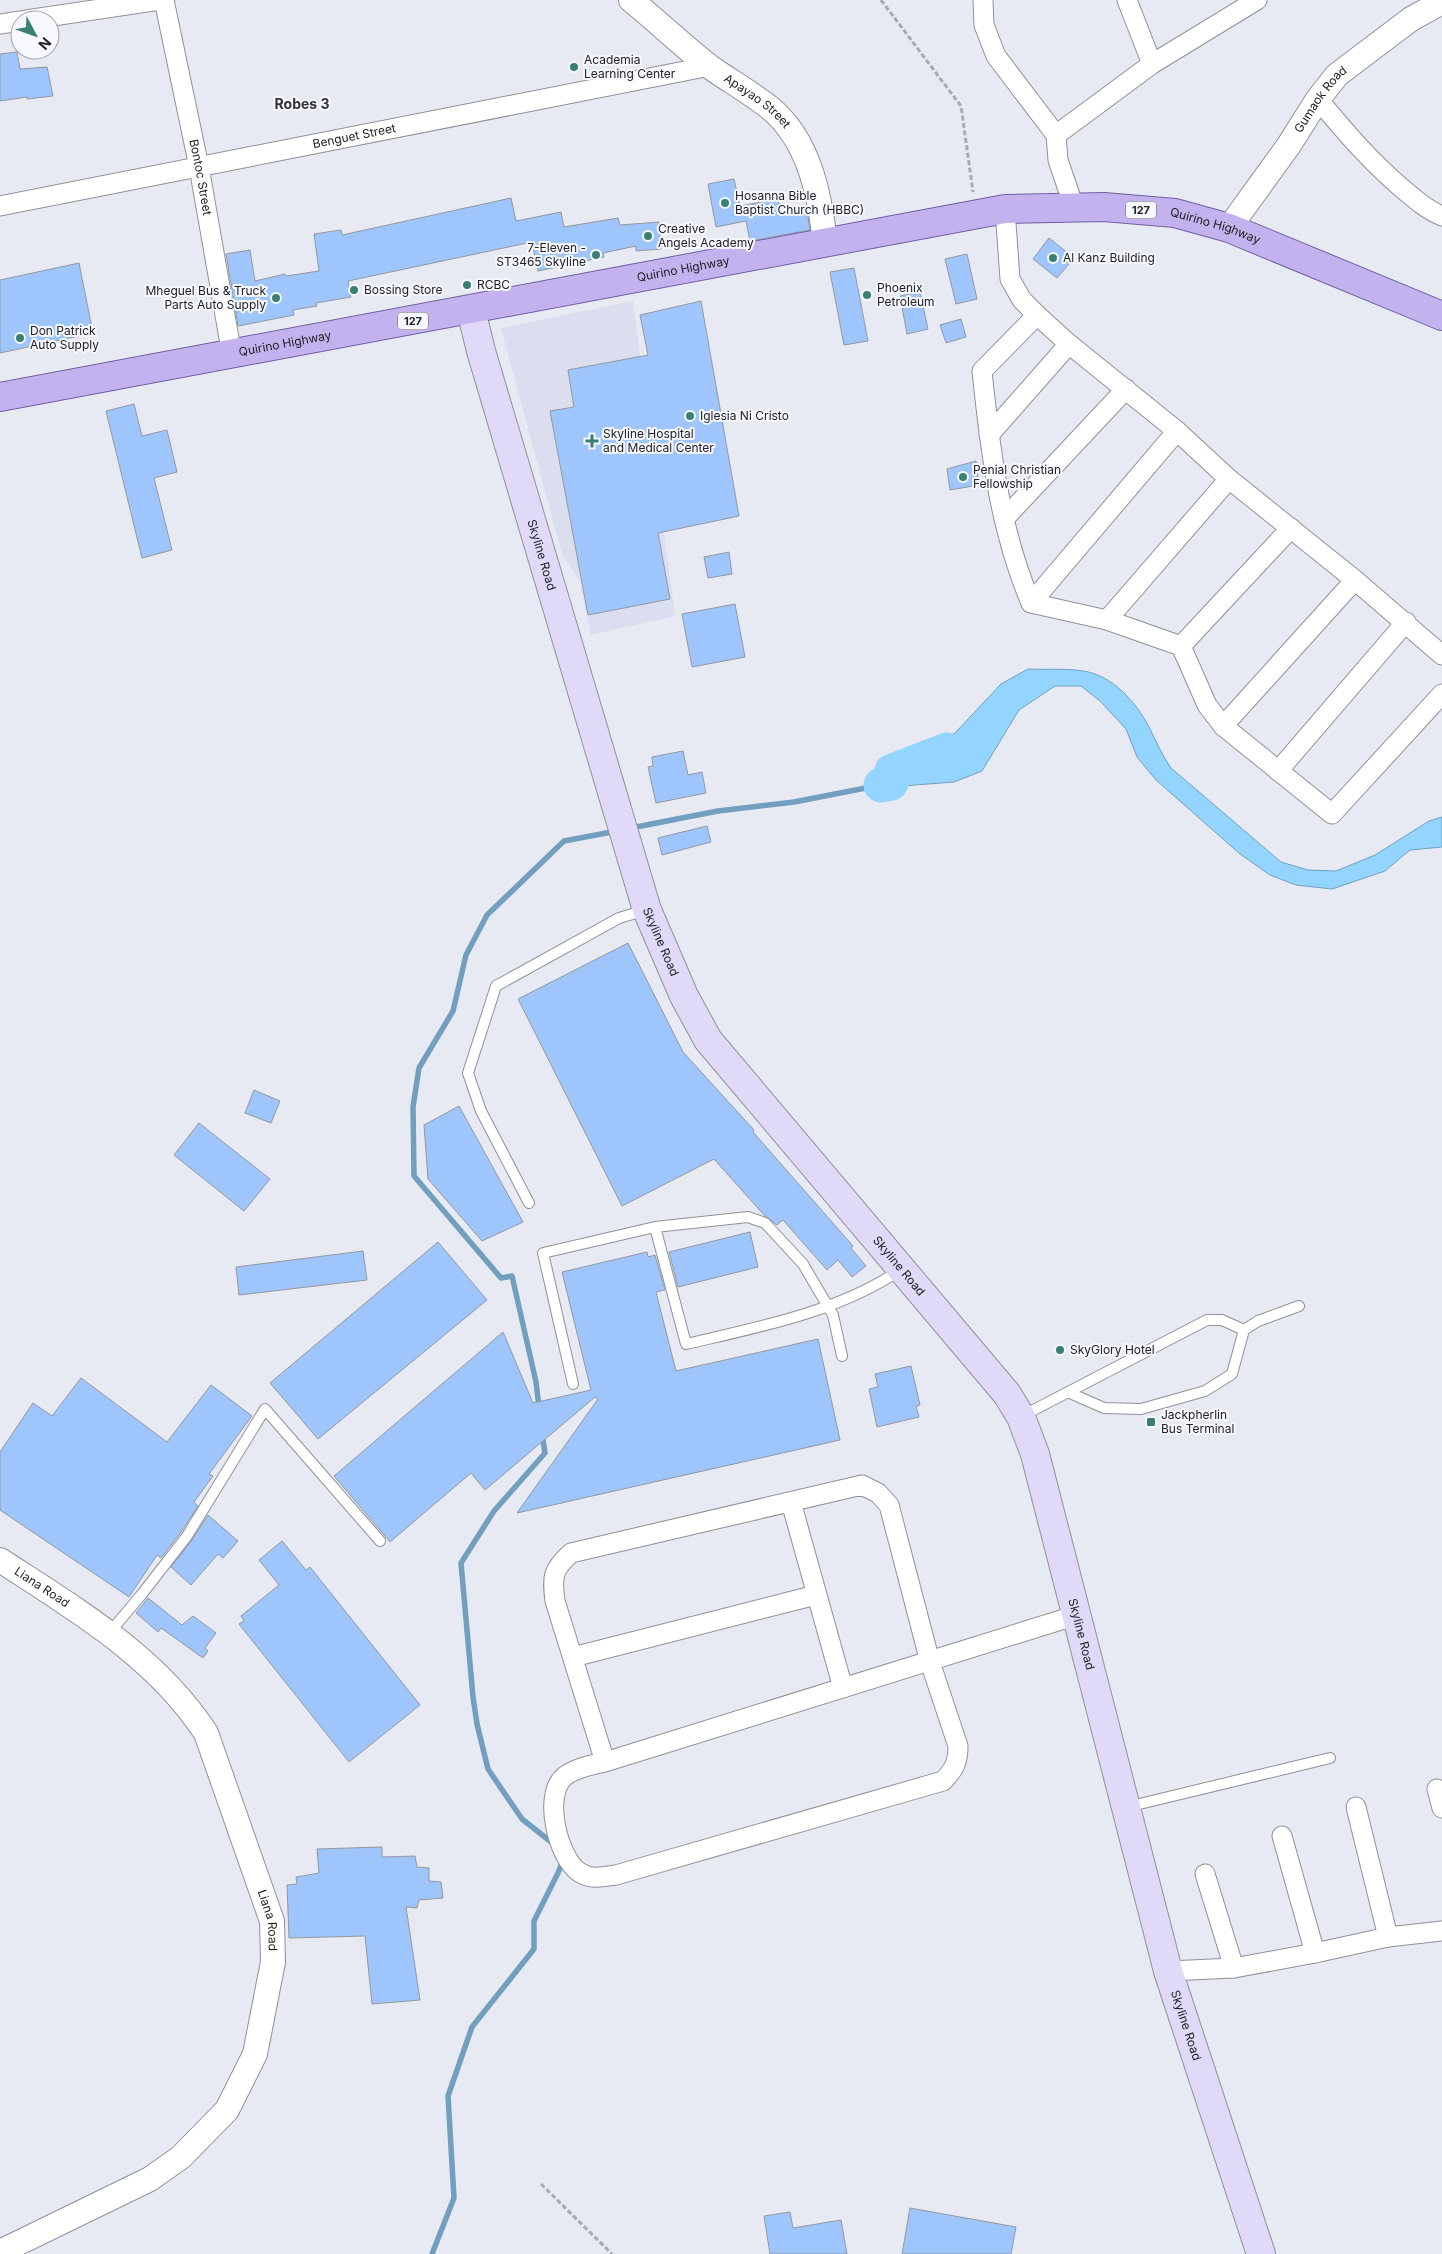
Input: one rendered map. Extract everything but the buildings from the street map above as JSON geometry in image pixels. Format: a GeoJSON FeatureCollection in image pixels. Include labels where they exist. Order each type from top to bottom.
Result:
{"type":"FeatureCollection","features":[{"type":"Feature","properties":{"kind":"main road","name":"Quirino Highway"},"geometry":{"type":"LineString","coordinates":[[0,397],[1005,209],[1104,207],[1175,213],[1229,228],[1442,316]]}},
{"type":"Feature","properties":{"kind":"main road","name":"Skyline Road"},"geometry":{"type":"LineString","coordinates":[[471,310],[481,351],[539,541],[647,910],[684,996],[708,1040],[900,1270],[1007,1394],[1021,1416],[1035,1454],[1168,1971],[1261,2254]]}},
{"type":"Feature","properties":{"kind":"street"},"geometry":{"type":"LineString","coordinates":[[60,15],[160,0]]}},
{"type":"Feature","properties":{"kind":"street","name":"Bontoc Street"},"geometry":{"type":"LineString","coordinates":[[164,0],[199,167],[224,322],[232,355]]}},
{"type":"Feature","properties":{"kind":"street","name":"Apayao Street"},"geometry":{"type":"LineString","coordinates":[[631,0],[710,66],[771,108],[792,131],[806,157],[816,189],[825,243]]}},
{"type":"Feature","properties":{"kind":"street"},"geometry":{"type":"LineString","coordinates":[[983,0],[984,25],[996,56],[1056,135],[1058,160],[1074,207]]}},
{"type":"Feature","properties":{"kind":"street"},"geometry":{"type":"LineString","coordinates":[[1127,0],[1152,64]]}},
{"type":"Feature","properties":{"kind":"street"},"geometry":{"type":"LineString","coordinates":[[1056,135],[1152,64],[1257,0]]}},
{"type":"Feature","properties":{"kind":"street","name":"Gumaok Road"},"geometry":{"type":"LineString","coordinates":[[1229,228],[1289,145],[1318,99],[1337,75],[1412,20],[1442,2]]}},
{"type":"Feature","properties":{"kind":"street","name":"Benguet Street"},"geometry":{"type":"LineString","coordinates":[[0,206],[710,66]]}},
{"type":"Feature","properties":{"kind":"street"},"geometry":{"type":"LineString","coordinates":[[1318,99],[1351,140],[1383,173],[1430,212],[1442,216]]}},
{"type":"Feature","properties":{"kind":"street"},"geometry":{"type":"LineString","coordinates":[[1005,209],[1010,279],[1022,300],[1036,315],[1177,432],[1229,479],[1406,622],[1442,655]]}},
{"type":"Feature","properties":{"kind":"street"},"geometry":{"type":"LineString","coordinates":[[1031,603],[1004,519],[988,435],[982,371],[1036,315]]}},
{"type":"Feature","properties":{"kind":"street"},"geometry":{"type":"LineString","coordinates":[[988,435],[1069,344]]}},
{"type":"Feature","properties":{"kind":"street"},"geometry":{"type":"LineString","coordinates":[[1004,519],[1126,389]]}},
{"type":"Feature","properties":{"kind":"street"},"geometry":{"type":"LineString","coordinates":[[1031,603],[1177,432]]}},
{"type":"Feature","properties":{"kind":"street"},"geometry":{"type":"LineString","coordinates":[[1107,620],[1229,479]]}},
{"type":"Feature","properties":{"kind":"street"},"geometry":{"type":"LineString","coordinates":[[1181,646],[1290,528]]}},
{"type":"Feature","properties":{"kind":"street"},"geometry":{"type":"LineString","coordinates":[[1223,726],[1355,580]]}},
{"type":"Feature","properties":{"kind":"street"},"geometry":{"type":"LineString","coordinates":[[1031,603],[1107,620],[1181,646],[1208,705],[1223,726],[1332,814],[1442,694]]}},
{"type":"Feature","properties":{"kind":"street"},"geometry":{"type":"LineString","coordinates":[[1278,771],[1406,622]]}},
{"type":"Feature","properties":{"kind":"street"},"geometry":{"type":"LineString","coordinates":[[605,1762],[555,1601],[553,1580],[558,1564],[571,1554],[862,1485],[878,1493],[889,1505],[930,1662],[958,1746],[958,1760],[953,1772],[943,1781],[616,1875],[594,1879],[579,1872],[568,1862],[552,1812],[554,1790],[565,1776],[930,1662],[1077,1614]]}},
{"type":"Feature","properties":{"kind":"street"},"geometry":{"type":"LineString","coordinates":[[791,1502],[843,1688]]}},
{"type":"Feature","properties":{"kind":"street","name":"Liana Road"},"geometry":{"type":"LineString","coordinates":[[0,1560],[110,1632],[168,1685],[192,1711],[206,1733],[272,1921],[273,1962],[255,2054],[227,2110],[181,2157],[150,2180],[0,2252]]}},
{"type":"Feature","properties":{"kind":"street"},"geometry":{"type":"LineString","coordinates":[[572,1657],[816,1595]]}},
{"type":"Feature","properties":{"kind":"street"},"geometry":{"type":"LineString","coordinates":[[1437,1789],[1442,1808]]}},
{"type":"Feature","properties":{"kind":"street"},"geometry":{"type":"LineString","coordinates":[[1356,1807],[1388,1937]]}},
{"type":"Feature","properties":{"kind":"street"},"geometry":{"type":"LineString","coordinates":[[1282,1836],[1315,1954]]}},
{"type":"Feature","properties":{"kind":"street"},"geometry":{"type":"LineString","coordinates":[[1205,1874],[1234,1968]]}},
{"type":"Feature","properties":{"kind":"street"},"geometry":{"type":"LineString","coordinates":[[1168,1971],[1234,1968],[1315,1954],[1388,1937],[1442,1931]]}},
{"type":"Feature","properties":{"kind":"lane"},"geometry":{"type":"LineString","coordinates":[[529,1203],[482,1110],[468,1073],[496,986],[619,918],[647,910]]}},
{"type":"Feature","properties":{"kind":"lane"},"geometry":{"type":"LineString","coordinates":[[573,1384],[542,1253],[655,1228],[748,1217],[765,1223],[803,1264],[832,1315],[842,1356]]}},
{"type":"Feature","properties":{"kind":"lane"},"geometry":{"type":"LineString","coordinates":[[655,1228],[686,1344],[758,1328],[827,1306],[878,1285],[900,1270]]}},
{"type":"Feature","properties":{"kind":"lane"},"geometry":{"type":"LineString","coordinates":[[1070,1393],[1104,1408],[1141,1409],[1205,1391],[1232,1374],[1244,1330],[1258,1321],[1299,1306]]}},
{"type":"Feature","properties":{"kind":"lane"},"geometry":{"type":"LineString","coordinates":[[1021,1416],[1070,1393],[1207,1320],[1222,1320],[1244,1330]]}},
{"type":"Feature","properties":{"kind":"lane"},"geometry":{"type":"LineString","coordinates":[[110,1632],[187,1536],[265,1410],[380,1541]]}},
{"type":"Feature","properties":{"kind":"lane"},"geometry":{"type":"LineString","coordinates":[[1126,1807],[1330,1758]]}},
{"type":"Feature","properties":{"kind":"path"},"geometry":{"type":"LineString","coordinates":[[881,0],[960,106],[976,215]]}},
{"type":"Feature","properties":{"kind":"path"},"geometry":{"type":"LineString","coordinates":[[541,2184],[596,2236],[612,2254]]}},
{"type":"Feature","properties":{"kind":"shaded area","name":"Skyline Hospital and Medical Center"},"geometry":{"type":"Polygon","coordinates":[[[633,301],[675,616],[591,635],[580,582],[562,554],[501,328],[633,301]]]}},
{"type":"Feature","properties":{"kind":"water"},"geometry":{"type":"Polygon","coordinates":[[[1028,669],[1083,671],[1104,678],[1113,684],[1130,699],[1144,718],[1171,768],[1281,862],[1308,870],[1336,871],[1375,855],[1429,821],[1442,817],[1442,847],[1410,850],[1385,871],[1332,889],[1296,885],[1270,875],[1240,854],[1156,780],[1137,757],[1126,729],[1100,701],[1081,686],[1055,686],[1019,710],[982,771],[954,782],[902,786],[881,785],[917,755],[955,733],[1001,684],[1028,669]]]}},
{"type":"Feature","properties":{"kind":"waterway"},"geometry":{"type":"LineString","coordinates":[[881,785],[891,783],[892,771],[947,750]]}},
{"type":"Feature","properties":{"kind":"waterway"},"geometry":{"type":"LineString","coordinates":[[631,828],[718,811],[794,802],[881,785]]}},
{"type":"Feature","properties":{"kind":"waterway"},"geometry":{"type":"LineString","coordinates":[[539,1407],[536,1382],[512,1276],[501,1278],[414,1176],[413,1107],[419,1068],[453,1011],[466,955],[487,915],[564,841],[617,831]]}},
{"type":"Feature","properties":{"kind":"waterway"},"geometry":{"type":"LineString","coordinates":[[542,1434],[545,1453],[494,1511],[461,1563],[473,1697],[477,1724],[488,1769],[522,1819],[555,1845]]}},
{"type":"Feature","properties":{"kind":"waterway"},"geometry":{"type":"LineString","coordinates":[[432,2254],[454,2198],[448,2096],[472,2027],[534,1949],[534,1921],[558,1873],[562,1863],[561,1858]]}},
{"type":"Feature","properties":{"kind":"place","name":"Academia Learning Center"},"geometry":{"type":"Point","coordinates":[574,67]}},
{"type":"Feature","properties":{"kind":"place","name":"Hosanna Bible Baptist Church (HBBC)"},"geometry":{"type":"Point","coordinates":[725,203]}},
{"type":"Feature","properties":{"kind":"place","name":"Creative Angels Academy"},"geometry":{"type":"Point","coordinates":[648,236]}},
{"type":"Feature","properties":{"kind":"place","name":"7-Eleven - ST3465 Skyline"},"geometry":{"type":"Point","coordinates":[596,255]}},
{"type":"Feature","properties":{"kind":"place","name":"Al Kanz Building"},"geometry":{"type":"Point","coordinates":[1053,258]}},
{"type":"Feature","properties":{"kind":"place","name":"RCBC"},"geometry":{"type":"Point","coordinates":[467,285]}},
{"type":"Feature","properties":{"kind":"place","name":"Bossing Store"},"geometry":{"type":"Point","coordinates":[354,290]}},
{"type":"Feature","properties":{"kind":"place","name":"Phoenix Petroleum"},"geometry":{"type":"Point","coordinates":[867,295]}},
{"type":"Feature","properties":{"kind":"place","name":"Mheguel Bus & Truck Parts Auto Supply"},"geometry":{"type":"Point","coordinates":[276,298]}},
{"type":"Feature","properties":{"kind":"place","name":"Don Patrick Auto Supply"},"geometry":{"type":"Point","coordinates":[20,338]}},
{"type":"Feature","properties":{"kind":"place","name":"Iglesia Ni Cristo"},"geometry":{"type":"Point","coordinates":[690,416]}},
{"type":"Feature","properties":{"kind":"place","name":"Skyline Hospital and Medical Center"},"geometry":{"type":"Point","coordinates":[592,441]}},
{"type":"Feature","properties":{"kind":"place","name":"Penial Christian Fellowship"},"geometry":{"type":"Point","coordinates":[963,477]}},
{"type":"Feature","properties":{"kind":"place","name":"SkyGlory Hotel"},"geometry":{"type":"Point","coordinates":[1060,1350]}},
{"type":"Feature","properties":{"kind":"place","name":"Jackpherlin Bus Terminal"},"geometry":{"type":"Point","coordinates":[1151,1422]}},
{"type":"Feature","properties":{"kind":"district","name":"Robes 3"},"geometry":{"type":"Point","coordinates":[302,104]}}]}
